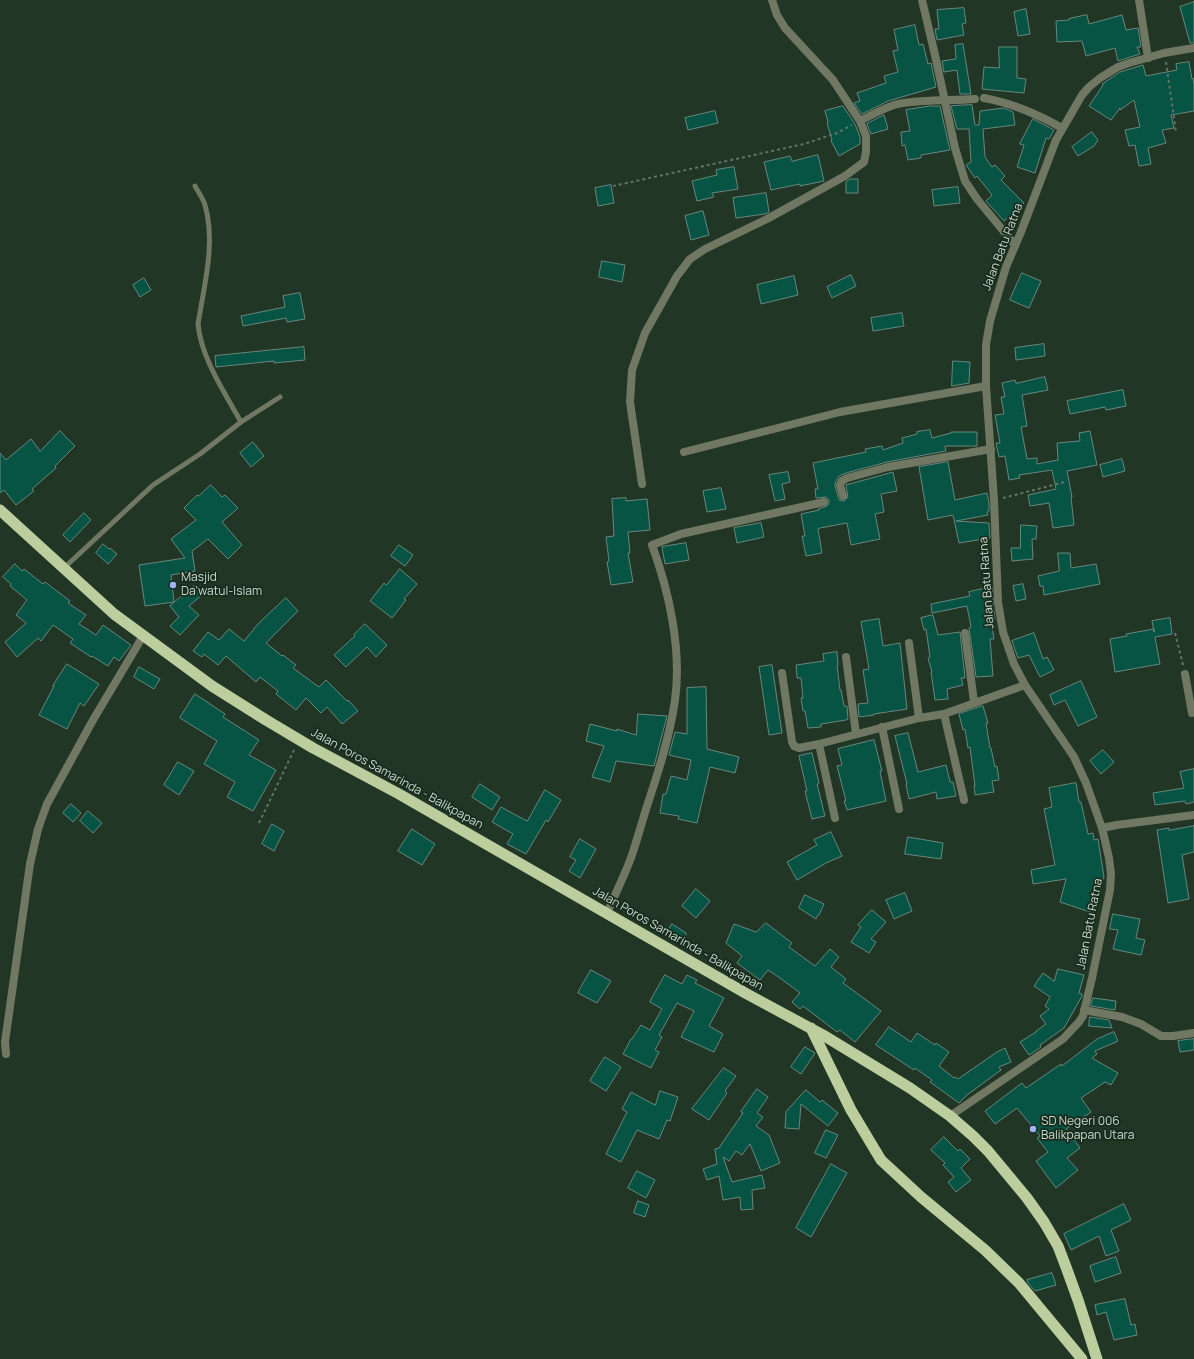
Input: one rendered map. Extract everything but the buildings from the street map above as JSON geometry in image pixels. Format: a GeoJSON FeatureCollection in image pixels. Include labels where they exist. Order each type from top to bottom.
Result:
{"type":"FeatureCollection","features":[{"type":"Feature","properties":{"kind":"highway","name":"Jalan Poros Samarinda - Balikpapan"},"geometry":{"type":"LineString","coordinates":[[0,510],[114,614],[212,686],[298,739],[399,794],[747,994],[811,1028],[910,1088],[950,1116],[988,1151],[1027,1198],[1044,1222],[1058,1246],[1066,1266],[1096,1359]]}},
{"type":"Feature","properties":{"kind":"highway"},"geometry":{"type":"LineString","coordinates":[[811,1028],[851,1110],[881,1160],[921,1197],[985,1250],[1020,1283],[1082,1359]]}},
{"type":"Feature","properties":{"kind":"street"},"geometry":{"type":"LineString","coordinates":[[642,484],[630,402],[632,370],[645,333],[677,276],[690,259],[705,249],[767,219],[864,162],[866,152],[866,136],[860,121],[833,80],[785,28],[777,14],[772,0]]}},
{"type":"Feature","properties":{"kind":"street"},"geometry":{"type":"LineString","coordinates":[[922,0],[955,148],[965,180],[977,199],[1015,245]]}},
{"type":"Feature","properties":{"kind":"street"},"geometry":{"type":"LineString","coordinates":[[1139,0],[1148,58]]}},
{"type":"Feature","properties":{"kind":"street","name":"Jalan Batu Ratna"},"geometry":{"type":"LineString","coordinates":[[950,1116],[1063,1039],[1079,1022],[1084,1010],[1110,890],[1111,874],[1102,828],[1086,783],[1074,757],[1025,685],[1005,640],[998,602],[994,500],[986,386],[986,345],[990,321],[1006,267],[1053,147],[1062,128],[1082,95],[1100,78],[1118,67],[1164,53],[1194,48]]}},
{"type":"Feature","properties":{"kind":"street"},"geometry":{"type":"LineString","coordinates":[[984,98],[1000,101],[1021,108],[1062,128]]}},
{"type":"Feature","properties":{"kind":"street"},"geometry":{"type":"LineString","coordinates":[[860,121],[884,108],[896,104],[975,99]]}},
{"type":"Feature","properties":{"kind":"street"},"geometry":{"type":"LineString","coordinates":[[684,452],[840,412],[986,386]]}},
{"type":"Feature","properties":{"kind":"street"},"geometry":{"type":"LineString","coordinates":[[843,496],[840,485],[842,481],[847,478],[888,467],[991,449]]}},
{"type":"Feature","properties":{"kind":"street"},"geometry":{"type":"LineString","coordinates":[[607,913],[632,856],[662,762],[669,736],[675,698],[676,652],[669,602],[662,571],[652,545],[682,534],[824,502]]}},
{"type":"Feature","properties":{"kind":"street"},"geometry":{"type":"LineString","coordinates":[[966,633],[974,702]]}},
{"type":"Feature","properties":{"kind":"street"},"geometry":{"type":"LineString","coordinates":[[6,1054],[5,1042],[30,864],[38,829],[47,804],[93,720],[143,636]]}},
{"type":"Feature","properties":{"kind":"street"},"geometry":{"type":"LineString","coordinates":[[909,643],[919,718]]}},
{"type":"Feature","properties":{"kind":"street"},"geometry":{"type":"LineString","coordinates":[[846,657],[856,734]]}},
{"type":"Feature","properties":{"kind":"street"},"geometry":{"type":"LineString","coordinates":[[782,673],[792,742],[794,746],[799,748],[919,718],[944,714],[1025,685]]}},
{"type":"Feature","properties":{"kind":"street"},"geometry":{"type":"LineString","coordinates":[[1185,674],[1193,715]]}},
{"type":"Feature","properties":{"kind":"street"},"geometry":{"type":"LineString","coordinates":[[944,714],[964,800]]}},
{"type":"Feature","properties":{"kind":"street"},"geometry":{"type":"LineString","coordinates":[[882,728],[899,808]]}},
{"type":"Feature","properties":{"kind":"street"},"geometry":{"type":"LineString","coordinates":[[819,744],[835,818]]}},
{"type":"Feature","properties":{"kind":"street"},"geometry":{"type":"LineString","coordinates":[[1102,828],[1194,815]]}},
{"type":"Feature","properties":{"kind":"street"},"geometry":{"type":"LineString","coordinates":[[1084,1010],[1122,1017],[1141,1024],[1161,1036],[1194,1033]]}},
{"type":"Feature","properties":{"kind":"lane"},"geometry":{"type":"LineString","coordinates":[[195,186],[204,204],[209,230],[208,266],[198,324],[202,347],[241,422]]}},
{"type":"Feature","properties":{"kind":"lane"},"geometry":{"type":"LineString","coordinates":[[64,569],[153,485],[200,454],[241,422],[280,396]]}},
{"type":"Feature","properties":{"kind":"path"},"geometry":{"type":"LineString","coordinates":[[1164,53],[1176,132]]}},
{"type":"Feature","properties":{"kind":"path"},"geometry":{"type":"LineString","coordinates":[[613,186],[804,144],[837,133],[860,121]]}},
{"type":"Feature","properties":{"kind":"path"},"geometry":{"type":"LineString","coordinates":[[994,500],[1065,482]]}},
{"type":"Feature","properties":{"kind":"path"},"geometry":{"type":"LineString","coordinates":[[1175,633],[1185,674]]}},
{"type":"Feature","properties":{"kind":"path"},"geometry":{"type":"LineString","coordinates":[[259,823],[298,739]]}},
{"type":"Feature","properties":{"kind":"place","name":"Masjid Da'watul-Islam"},"geometry":{"type":"Point","coordinates":[173,585]}},
{"type":"Feature","properties":{"kind":"place","name":"SD Negeri 006 Balikpapan Utara"},"geometry":{"type":"Point","coordinates":[1033,1129]}}]}
